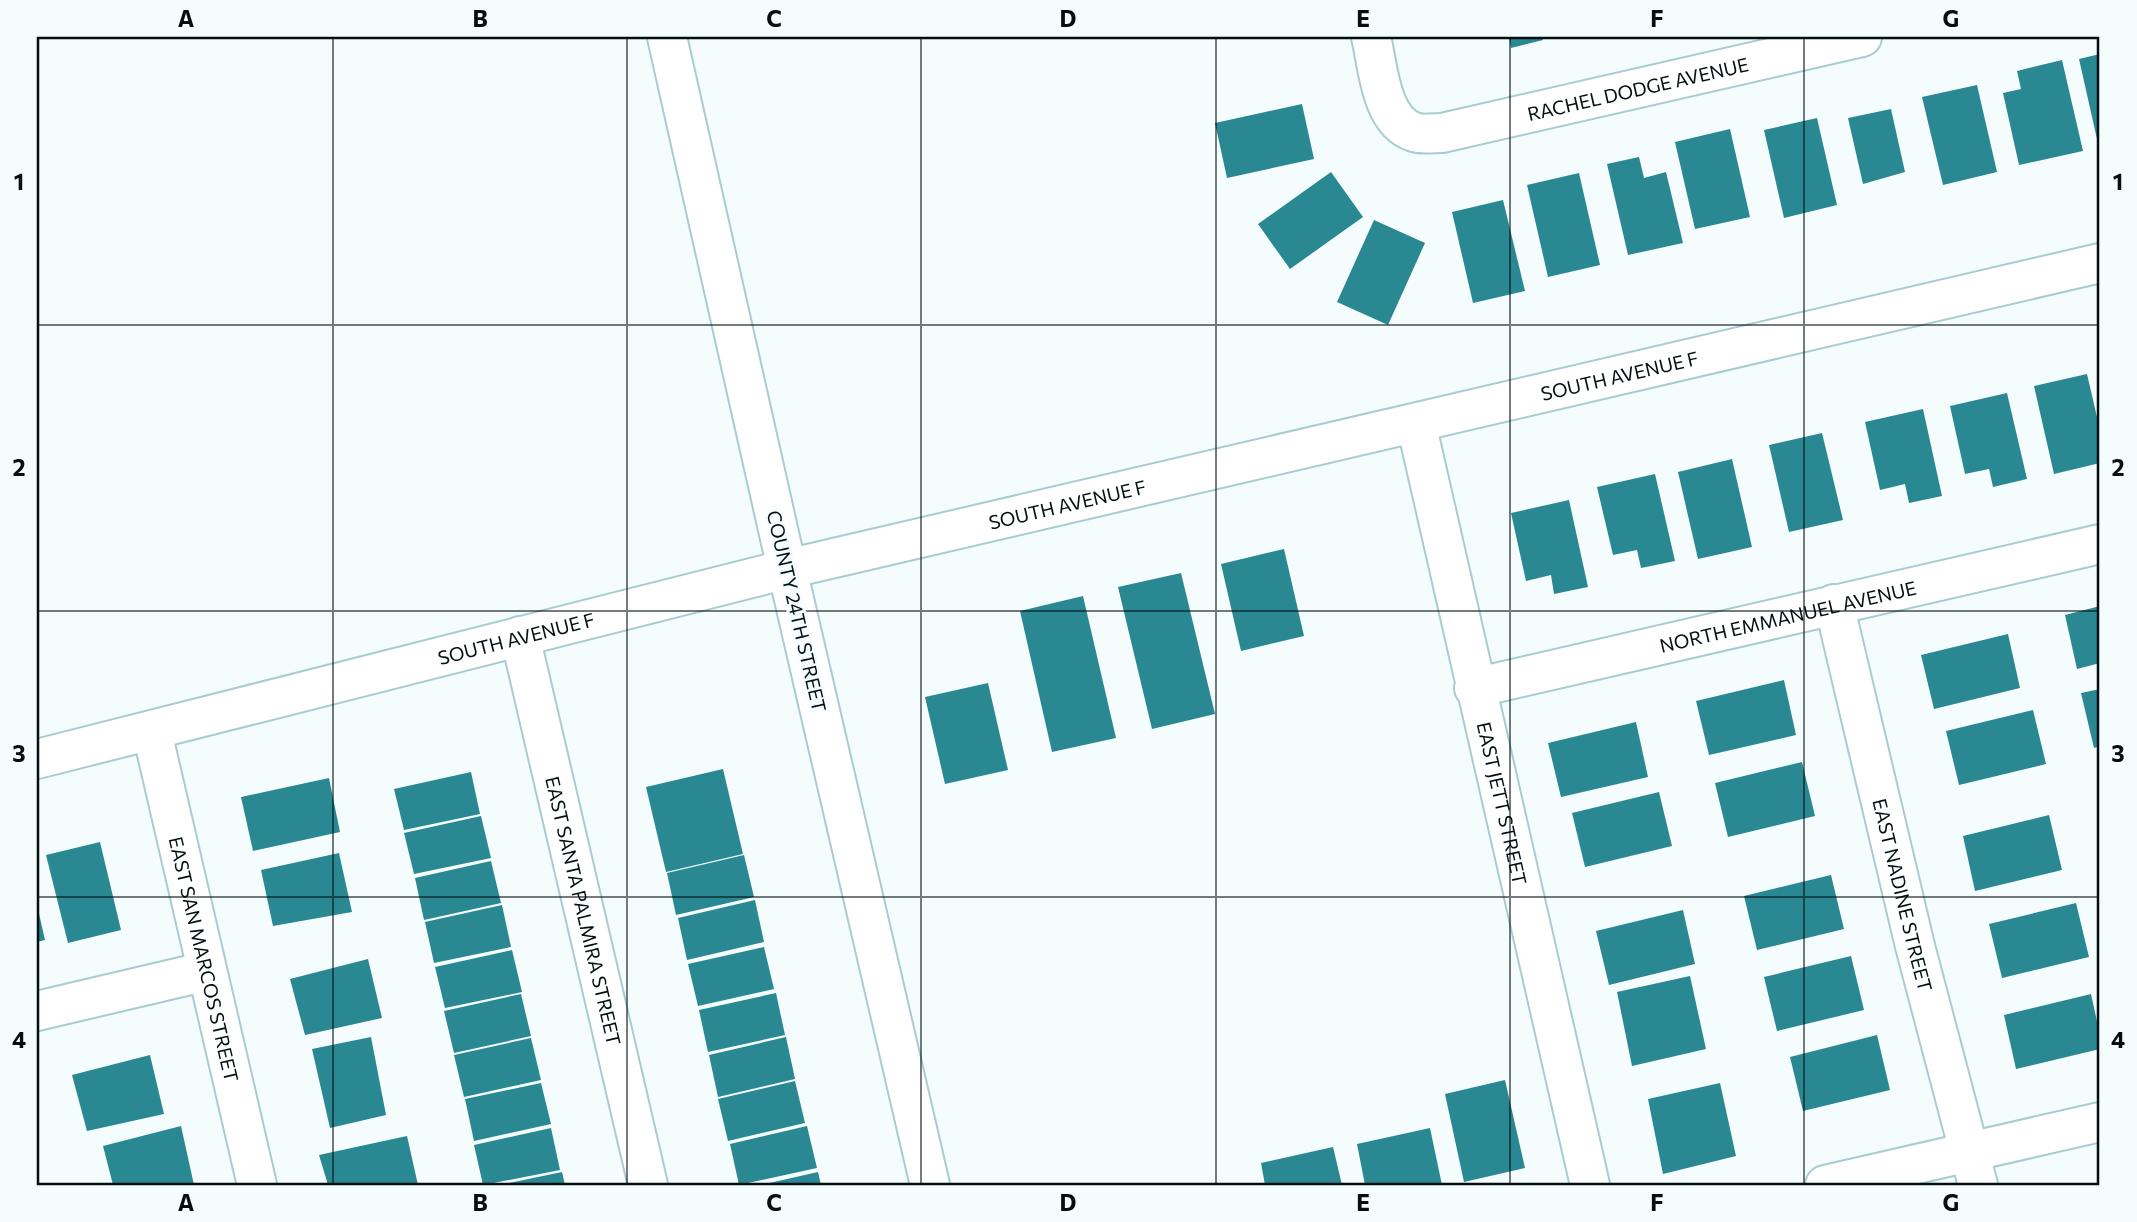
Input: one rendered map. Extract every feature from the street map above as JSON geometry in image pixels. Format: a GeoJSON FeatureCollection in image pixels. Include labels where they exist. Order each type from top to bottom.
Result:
{"type":"FeatureCollection","features":[{"type":"Feature","properties":{"kind":"street","name":"COUNTY 24TH STREET"},"geometry":{"type":"LineString","coordinates":[[667,37],[930,1185]]}},
{"type":"Feature","properties":{"kind":"street","name":"RACHEL DODGE AVENUE"},"geometry":{"type":"LineString","coordinates":[[1371,37],[1386,102],[1398,120],[1414,132],[1442,133],[1862,37]]}},
{"type":"Feature","properties":{"kind":"street","name":"SOUTH AVENUE F"},"geometry":{"type":"LineString","coordinates":[[37,759],[787,569],[2100,263]]}},
{"type":"Feature","properties":{"kind":"street","name":"EAST JETT STREET"},"geometry":{"type":"LineString","coordinates":[[1416,423],[1474,688],[1590,1185]]}},
{"type":"Feature","properties":{"kind":"street","name":"NORTH EMMANUEL AVENUE"},"geometry":{"type":"LineString","coordinates":[[1474,688],[2100,544]]}},
{"type":"Feature","properties":{"kind":"street","name":"EAST NADINE STREET"},"geometry":{"type":"LineString","coordinates":[[1834,604],[1915,946],[1974,1168]]}},
{"type":"Feature","properties":{"kind":"street","name":"EAST SANTA PALMIRA STREET"},"geometry":{"type":"LineString","coordinates":[[520,636],[648,1185]]}},
{"type":"Feature","properties":{"kind":"street","name":"EAST SAN MARCOS STREET"},"geometry":{"type":"LineString","coordinates":[[152,732],[257,1185]]}},
{"type":"Feature","properties":{"kind":"street"},"geometry":{"type":"LineString","coordinates":[[37,1011],[207,971]]}},
{"type":"Feature","properties":{"kind":"street"},"geometry":{"type":"LineString","coordinates":[[1825,1185],[1974,1168],[2100,1122]]}},
{"type":"Feature","properties":{"kind":"building"},"geometry":{"type":"Polygon","coordinates":[[[1509,37],[1542,37],[1543,40],[1511,48],[1509,37]]]}},
{"type":"Feature","properties":{"kind":"building"},"geometry":{"type":"Polygon","coordinates":[[[2100,54],[2100,147],[2099,148],[2079,59],[2100,54]]]}},
{"type":"Feature","properties":{"kind":"building"},"geometry":{"type":"Polygon","coordinates":[[[2062,60],[2083,151],[2019,165],[2003,93],[2021,89],[2017,71],[2062,60]]]}},
{"type":"Feature","properties":{"kind":"building"},"geometry":{"type":"Polygon","coordinates":[[[1977,85],[1997,172],[1943,185],[1922,97],[1977,85]]]}},
{"type":"Feature","properties":{"kind":"building"},"geometry":{"type":"Polygon","coordinates":[[[1302,104],[1314,159],[1227,178],[1215,123],[1302,104]]]}},
{"type":"Feature","properties":{"kind":"building"},"geometry":{"type":"Polygon","coordinates":[[[1891,109],[1905,172],[1863,184],[1848,118],[1891,109]]]}},
{"type":"Feature","properties":{"kind":"building"},"geometry":{"type":"Polygon","coordinates":[[[1817,118],[1837,205],[1784,218],[1764,130],[1817,118]]]}},
{"type":"Feature","properties":{"kind":"building"},"geometry":{"type":"Polygon","coordinates":[[[1730,129],[1750,217],[1695,229],[1675,142],[1730,129]]]}},
{"type":"Feature","properties":{"kind":"building"},"geometry":{"type":"Polygon","coordinates":[[[1639,157],[1644,178],[1666,172],[1683,243],[1628,255],[1607,164],[1639,157]]]}},
{"type":"Feature","properties":{"kind":"building"},"geometry":{"type":"Polygon","coordinates":[[[1331,172],[1363,217],[1290,269],[1258,224],[1331,172]]]}},
{"type":"Feature","properties":{"kind":"building"},"geometry":{"type":"Polygon","coordinates":[[[1579,173],[1600,265],[1548,277],[1527,185],[1579,173]]]}},
{"type":"Feature","properties":{"kind":"building"},"geometry":{"type":"Polygon","coordinates":[[[1503,200],[1525,291],[1473,303],[1452,212],[1503,200]]]}},
{"type":"Feature","properties":{"kind":"building"},"geometry":{"type":"Polygon","coordinates":[[[1374,220],[1425,243],[1388,325],[1337,302],[1374,220]]]}},
{"type":"Feature","properties":{"kind":"building"},"geometry":{"type":"Polygon","coordinates":[[[2087,374],[2100,430],[2100,463],[2054,474],[2034,386],[2087,374]]]}},
{"type":"Feature","properties":{"kind":"building"},"geometry":{"type":"Polygon","coordinates":[[[2007,393],[2027,479],[1993,487],[1989,469],[1965,474],[1950,406],[2007,393]]]}},
{"type":"Feature","properties":{"kind":"building"},"geometry":{"type":"Polygon","coordinates":[[[1923,409],[1942,496],[1909,503],[1905,484],[1880,490],[1865,422],[1923,409]]]}},
{"type":"Feature","properties":{"kind":"building"},"geometry":{"type":"Polygon","coordinates":[[[1822,433],[1843,520],[1789,532],[1769,445],[1822,433]]]}},
{"type":"Feature","properties":{"kind":"building"},"geometry":{"type":"Polygon","coordinates":[[[1732,459],[1752,547],[1698,559],[1678,472],[1732,459]]]}},
{"type":"Feature","properties":{"kind":"building"},"geometry":{"type":"Polygon","coordinates":[[[1655,474],[1675,561],[1641,568],[1637,550],[1613,555],[1597,487],[1655,474]]]}},
{"type":"Feature","properties":{"kind":"building"},"geometry":{"type":"Polygon","coordinates":[[[1569,500],[1588,587],[1554,594],[1551,575],[1526,581],[1511,513],[1569,500]]]}},
{"type":"Feature","properties":{"kind":"building"},"geometry":{"type":"Polygon","coordinates":[[[1284,549],[1304,636],[1241,651],[1221,564],[1284,549]]]}},
{"type":"Feature","properties":{"kind":"building"},"geometry":{"type":"Polygon","coordinates":[[[1181,573],[1215,714],[1152,729],[1118,587],[1181,573]]]}},
{"type":"Feature","properties":{"kind":"building"},"geometry":{"type":"Polygon","coordinates":[[[1083,596],[1116,738],[1052,752],[1020,611],[1083,596]]]}},
{"type":"Feature","properties":{"kind":"building"},"geometry":{"type":"Polygon","coordinates":[[[2100,606],[2100,663],[2077,669],[2065,615],[2100,606]]]}},
{"type":"Feature","properties":{"kind":"building"},"geometry":{"type":"Polygon","coordinates":[[[2008,634],[2020,688],[1934,709],[1921,655],[2008,634]]]}},
{"type":"Feature","properties":{"kind":"building"},"geometry":{"type":"Polygon","coordinates":[[[1784,680],[1796,735],[1709,755],[1696,701],[1784,680]]]}},
{"type":"Feature","properties":{"kind":"building"},"geometry":{"type":"Polygon","coordinates":[[[988,683],[1008,770],[945,784],[925,697],[988,683]]]}},
{"type":"Feature","properties":{"kind":"building"},"geometry":{"type":"Polygon","coordinates":[[[2100,689],[2100,746],[2094,748],[2081,693],[2100,689]]]}},
{"type":"Feature","properties":{"kind":"building"},"geometry":{"type":"Polygon","coordinates":[[[2033,710],[2046,764],[1959,785],[1946,731],[2033,710]]]}},
{"type":"Feature","properties":{"kind":"building"},"geometry":{"type":"Polygon","coordinates":[[[1636,722],[1648,777],[1561,797],[1548,743],[1636,722]]]}},
{"type":"Feature","properties":{"kind":"building"},"geometry":{"type":"Polygon","coordinates":[[[1802,762],[1815,816],[1728,837],[1715,783],[1802,762]]]}},
{"type":"Feature","properties":{"kind":"building"},"geometry":{"type":"Polygon","coordinates":[[[723,769],[743,854],[666,872],[646,787],[723,769]]]}},
{"type":"Feature","properties":{"kind":"building"},"geometry":{"type":"Polygon","coordinates":[[[471,772],[480,814],[404,830],[394,789],[471,772]]]}},
{"type":"Feature","properties":{"kind":"building"},"geometry":{"type":"Polygon","coordinates":[[[329,778],[340,832],[253,851],[241,797],[329,778]]]}},
{"type":"Feature","properties":{"kind":"building"},"geometry":{"type":"Polygon","coordinates":[[[1659,792],[1672,846],[1585,867],[1572,813],[1659,792]]]}},
{"type":"Feature","properties":{"kind":"building"},"geometry":{"type":"Polygon","coordinates":[[[2049,815],[2062,870],[1975,891],[1963,836],[2049,815]]]}},
{"type":"Feature","properties":{"kind":"building"},"geometry":{"type":"Polygon","coordinates":[[[481,816],[491,858],[414,874],[404,833],[481,816]]]}},
{"type":"Feature","properties":{"kind":"building"},"geometry":{"type":"Polygon","coordinates":[[[100,842],[121,930],[68,943],[46,855],[100,842]]]}},
{"type":"Feature","properties":{"kind":"building"},"geometry":{"type":"Polygon","coordinates":[[[339,853],[352,912],[273,926],[261,870],[339,853]]]}},
{"type":"Feature","properties":{"kind":"building"},"geometry":{"type":"Polygon","coordinates":[[[744,855],[754,897],[676,915],[667,873],[744,855]]]}},
{"type":"Feature","properties":{"kind":"building"},"geometry":{"type":"Polygon","coordinates":[[[491,861],[501,903],[424,920],[415,878],[491,861]]]}},
{"type":"Feature","properties":{"kind":"building"},"geometry":{"type":"Polygon","coordinates":[[[1831,875],[1844,929],[1757,950],[1744,896],[1831,875]]]}},
{"type":"Feature","properties":{"kind":"building"},"geometry":{"type":"Polygon","coordinates":[[[755,900],[764,942],[687,960],[678,918],[755,900]]]}},
{"type":"Feature","properties":{"kind":"building"},"geometry":{"type":"Polygon","coordinates":[[[2076,903],[2089,957],[2002,978],[1989,924],[2076,903]]]}},
{"type":"Feature","properties":{"kind":"building"},"geometry":{"type":"Polygon","coordinates":[[[37,905],[45,940],[37,942],[37,905]]]}},
{"type":"Feature","properties":{"kind":"building"},"geometry":{"type":"Polygon","coordinates":[[[502,905],[511,947],[434,963],[425,922],[502,905]]]}},
{"type":"Feature","properties":{"kind":"building"},"geometry":{"type":"Polygon","coordinates":[[[1683,910],[1695,964],[1609,985],[1596,931],[1683,910]]]}},
{"type":"Feature","properties":{"kind":"building"},"geometry":{"type":"Polygon","coordinates":[[[764,947],[774,989],[698,1006],[688,964],[764,947]]]}},
{"type":"Feature","properties":{"kind":"building"},"geometry":{"type":"Polygon","coordinates":[[[512,950],[522,992],[445,1008],[435,967],[512,950]]]}},
{"type":"Feature","properties":{"kind":"building"},"geometry":{"type":"Polygon","coordinates":[[[1851,956],[1864,1010],[1777,1031],[1764,977],[1851,956]]]}},
{"type":"Feature","properties":{"kind":"building"},"geometry":{"type":"Polygon","coordinates":[[[368,959],[382,1018],[305,1035],[290,979],[368,959]]]}},
{"type":"Feature","properties":{"kind":"building"},"geometry":{"type":"Polygon","coordinates":[[[1690,976],[1706,1049],[1632,1066],[1617,992],[1690,976]]]}},
{"type":"Feature","properties":{"kind":"building"},"geometry":{"type":"Polygon","coordinates":[[[776,993],[785,1035],[708,1052],[699,1010],[776,993]]]}},
{"type":"Feature","properties":{"kind":"building"},"geometry":{"type":"Polygon","coordinates":[[[521,994],[531,1036],[454,1053],[444,1011],[521,994]]]}},
{"type":"Feature","properties":{"kind":"building"},"geometry":{"type":"Polygon","coordinates":[[[2091,994],[2100,1035],[2100,1049],[2016,1069],[2004,1015],[2091,994]]]}},
{"type":"Feature","properties":{"kind":"building"},"geometry":{"type":"Polygon","coordinates":[[[1877,1035],[1890,1090],[1803,1111],[1790,1057],[1877,1035]]]}},
{"type":"Feature","properties":{"kind":"building"},"geometry":{"type":"Polygon","coordinates":[[[371,1037],[386,1115],[330,1128],[312,1049],[371,1037]]]}},
{"type":"Feature","properties":{"kind":"building"},"geometry":{"type":"Polygon","coordinates":[[[786,1037],[795,1079],[718,1097],[709,1055],[786,1037]]]}},
{"type":"Feature","properties":{"kind":"building"},"geometry":{"type":"Polygon","coordinates":[[[531,1038],[541,1080],[464,1097],[454,1055],[531,1038]]]}},
{"type":"Feature","properties":{"kind":"building"},"geometry":{"type":"Polygon","coordinates":[[[150,1055],[164,1114],[87,1131],[72,1075],[150,1055]]]}},
{"type":"Feature","properties":{"kind":"building"},"geometry":{"type":"Polygon","coordinates":[[[1505,1080],[1525,1168],[1464,1182],[1445,1094],[1505,1080]]]}},
{"type":"Feature","properties":{"kind":"building"},"geometry":{"type":"Polygon","coordinates":[[[795,1081],[805,1123],[728,1141],[718,1099],[795,1081]]]}},
{"type":"Feature","properties":{"kind":"building"},"geometry":{"type":"Polygon","coordinates":[[[541,1083],[551,1124],[474,1141],[465,1099],[541,1083]]]}},
{"type":"Feature","properties":{"kind":"building"},"geometry":{"type":"Polygon","coordinates":[[[1720,1083],[1736,1156],[1663,1174],[1648,1099],[1720,1083]]]}},
{"type":"Feature","properties":{"kind":"building"},"geometry":{"type":"Polygon","coordinates":[[[181,1126],[194,1185],[113,1185],[103,1146],[181,1126]]]}},
{"type":"Feature","properties":{"kind":"building"},"geometry":{"type":"Polygon","coordinates":[[[807,1126],[817,1168],[739,1185],[730,1144],[807,1126]]]}},
{"type":"Feature","properties":{"kind":"building"},"geometry":{"type":"Polygon","coordinates":[[[551,1128],[560,1170],[483,1185],[474,1145],[551,1128]]]}},
{"type":"Feature","properties":{"kind":"building"},"geometry":{"type":"Polygon","coordinates":[[[1430,1128],[1442,1185],[1365,1185],[1357,1144],[1430,1128]]]}},
{"type":"Feature","properties":{"kind":"building"},"geometry":{"type":"Polygon","coordinates":[[[407,1136],[418,1185],[328,1185],[319,1155],[407,1136]]]}},
{"type":"Feature","properties":{"kind":"building"},"geometry":{"type":"Polygon","coordinates":[[[1333,1147],[1342,1185],[1265,1185],[1261,1163],[1333,1147]]]}},
{"type":"Feature","properties":{"kind":"building"},"geometry":{"type":"Polygon","coordinates":[[[562,1172],[565,1185],[504,1184],[562,1172]]]}},
{"type":"Feature","properties":{"kind":"building"},"geometry":{"type":"Polygon","coordinates":[[[818,1172],[821,1185],[765,1185],[765,1184],[818,1172]]]}}]}
